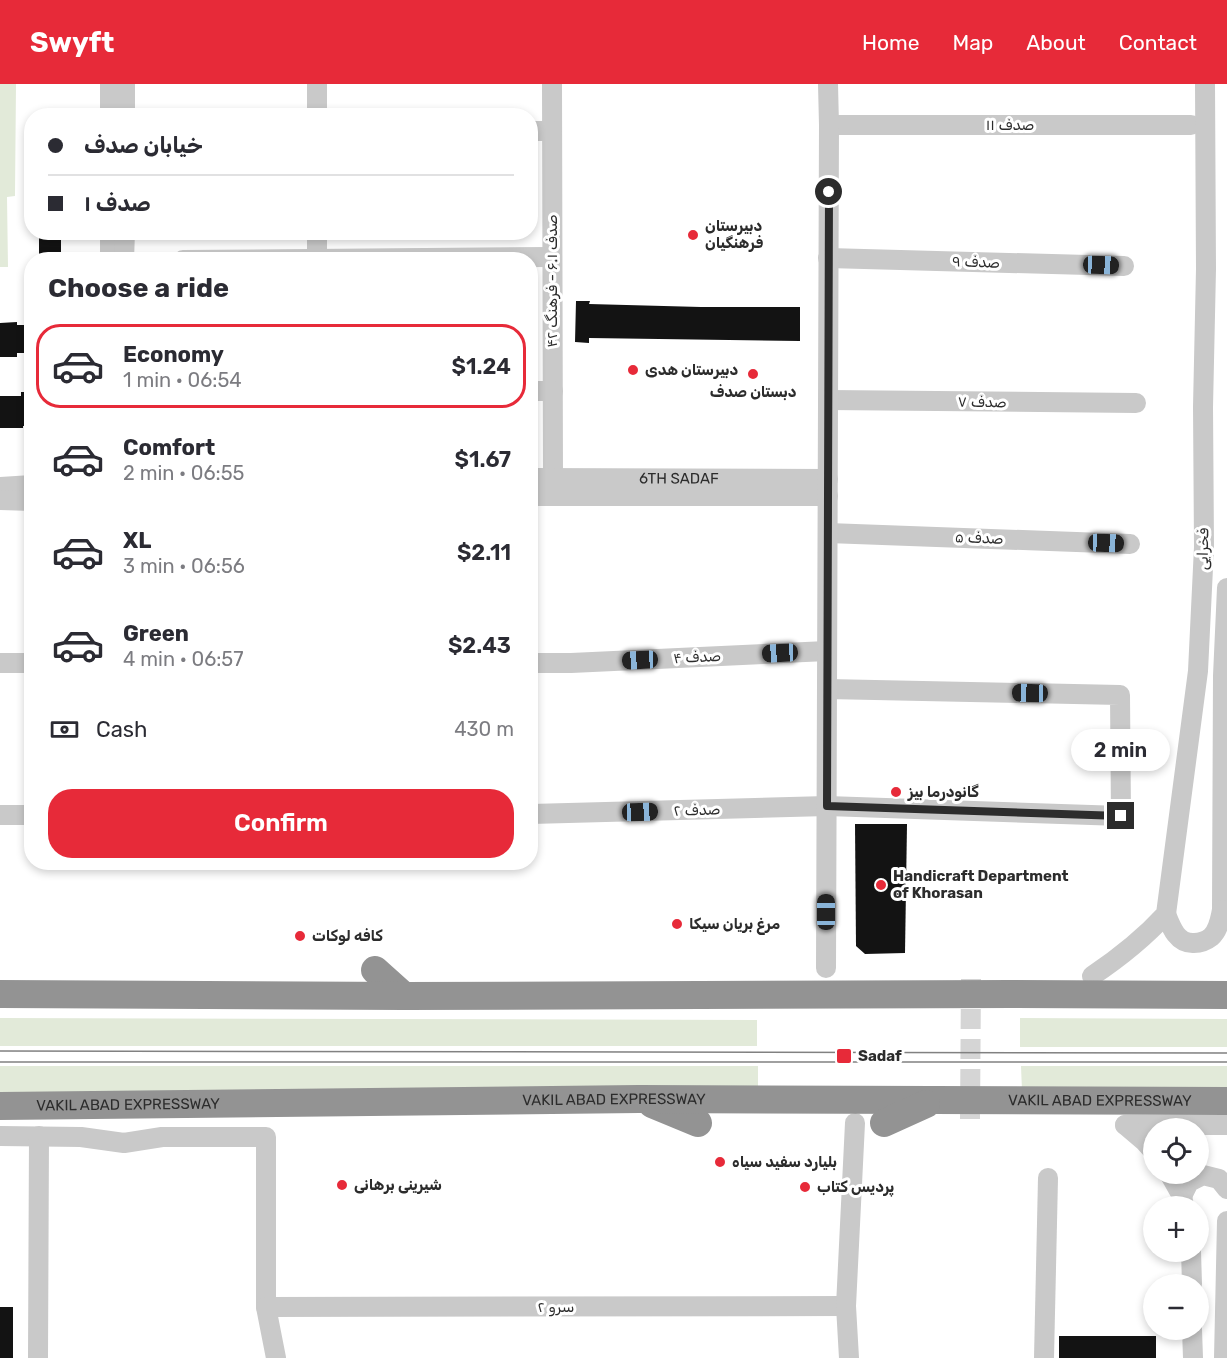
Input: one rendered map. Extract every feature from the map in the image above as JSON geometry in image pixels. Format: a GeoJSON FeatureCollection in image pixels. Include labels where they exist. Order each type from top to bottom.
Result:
{"type":"FeatureCollection","features":[{"type":"Feature","properties":{"kind":"highway"},"geometry":{"type":"LineString","coordinates":[[375,970],[404,996]]}},
{"type":"Feature","properties":{"kind":"highway"},"geometry":{"type":"LineString","coordinates":[[1129,994],[1177,975]]}},
{"type":"Feature","properties":{"kind":"highway"},"geometry":{"type":"LineString","coordinates":[[0,994],[1227,995]]}},
{"type":"Feature","properties":{"kind":"highway"},"geometry":{"type":"LineString","coordinates":[[639,1099],[698,1123]]}},
{"type":"Feature","properties":{"kind":"highway","name":"VAKIL ABAD EXPRESSWAY"},"geometry":{"type":"LineString","coordinates":[[0,1106],[639,1099],[1227,1101]]}},
{"type":"Feature","properties":{"kind":"highway"},"geometry":{"type":"LineString","coordinates":[[884,1123],[935,1099]]}},
{"type":"Feature","properties":{"kind":"street"},"geometry":{"type":"LineString","coordinates":[[110,84],[110,108]]}},
{"type":"Feature","properties":{"kind":"street"},"geometry":{"type":"LineString","coordinates":[[125,108],[126,84]]}},
{"type":"Feature","properties":{"kind":"street"},"geometry":{"type":"LineString","coordinates":[[316,108],[317,84]]}},
{"type":"Feature","properties":{"kind":"street","name":"صدف ۶.۱ - فرهنگ ۴۲"},"geometry":{"type":"LineString","coordinates":[[552,84],[554,478]]}},
{"type":"Feature","properties":{"kind":"street"},"geometry":{"type":"LineString","coordinates":[[826,961],[828,84]]}},
{"type":"Feature","properties":{"kind":"street","name":"فخرایی"},"geometry":{"type":"LineString","coordinates":[[1166,914],[1198,671],[1204,547],[1205,84]]}},
{"type":"Feature","properties":{"kind":"street","name":"صدف ۱۱"},"geometry":{"type":"LineString","coordinates":[[829,125],[1191,125]]}},
{"type":"Feature","properties":{"kind":"street"},"geometry":{"type":"LineString","coordinates":[[538,131],[552,131]]}},
{"type":"Feature","properties":{"kind":"street"},"geometry":{"type":"LineString","coordinates":[[538,257],[552,257]]}},
{"type":"Feature","properties":{"kind":"street","name":"صدف ۹"},"geometry":{"type":"LineString","coordinates":[[828,258],[1124,266]]}},
{"type":"Feature","properties":{"kind":"street"},"geometry":{"type":"LineString","coordinates":[[1197,267],[1194,543],[1204,547]]}},
{"type":"Feature","properties":{"kind":"street"},"geometry":{"type":"LineString","coordinates":[[538,391],[553,391]]}},
{"type":"Feature","properties":{"kind":"street","name":"صدف ۷"},"geometry":{"type":"LineString","coordinates":[[828,400],[1136,403]]}},
{"type":"Feature","properties":{"kind":"street","name":"6TH SADAF"},"geometry":{"type":"LineString","coordinates":[[538,478],[828,488]]}},
{"type":"Feature","properties":{"kind":"street"},"geometry":{"type":"LineString","coordinates":[[0,487],[24,485]]}},
{"type":"Feature","properties":{"kind":"street","name":"6TH SADAF"},"geometry":{"type":"LineString","coordinates":[[538,496],[828,488]]}},
{"type":"Feature","properties":{"kind":"street"},"geometry":{"type":"LineString","coordinates":[[0,500],[24,501]]}},
{"type":"Feature","properties":{"kind":"street","name":"صدف ۵"},"geometry":{"type":"LineString","coordinates":[[828,533],[1130,544]]}},
{"type":"Feature","properties":{"kind":"street"},"geometry":{"type":"LineString","coordinates":[[1166,914],[1170,927],[1177,937],[1189,943],[1201,943],[1212,936],[1225,915],[1223,676],[1227,588]]}},
{"type":"Feature","properties":{"kind":"street","name":"صدف ۴"},"geometry":{"type":"LineString","coordinates":[[538,663],[827,651]]}},
{"type":"Feature","properties":{"kind":"street"},"geometry":{"type":"LineString","coordinates":[[0,663],[24,663]]}},
{"type":"Feature","properties":{"kind":"street","name":"صدف ۲"},"geometry":{"type":"LineString","coordinates":[[538,814],[827,806],[1121,816],[1120,695],[827,689]]}},
{"type":"Feature","properties":{"kind":"street"},"geometry":{"type":"LineString","coordinates":[[0,815],[24,815]]}},
{"type":"Feature","properties":{"kind":"street"},"geometry":{"type":"LineString","coordinates":[[1092,976],[1119,957],[1166,914]]}},
{"type":"Feature","properties":{"kind":"street"},"geometry":{"type":"LineString","coordinates":[[849,1358],[846,1306],[855,1123]]}},
{"type":"Feature","properties":{"kind":"street"},"geometry":{"type":"LineString","coordinates":[[1143,1125],[1125,1125],[1143,1140]]}},
{"type":"Feature","properties":{"kind":"street"},"geometry":{"type":"LineString","coordinates":[[1209,1125],[1227,1125]]}},
{"type":"Feature","properties":{"kind":"street"},"geometry":{"type":"LineString","coordinates":[[0,1136],[81,1137],[124,1143],[162,1137],[266,1137],[266,1307],[276,1358]]}},
{"type":"Feature","properties":{"kind":"street"},"geometry":{"type":"LineString","coordinates":[[38,1358],[39,1136]]}},
{"type":"Feature","properties":{"kind":"street"},"geometry":{"type":"LineString","coordinates":[[1185,1196],[1189,1182],[1203,1175],[1219,1179],[1227,1189]]}},
{"type":"Feature","properties":{"kind":"street"},"geometry":{"type":"LineString","coordinates":[[1044,1358],[1048,1178]]}},
{"type":"Feature","properties":{"kind":"street"},"geometry":{"type":"LineString","coordinates":[[1224,1358],[1227,1221]]}},
{"type":"Feature","properties":{"kind":"street","name":"سرو ۲"},"geometry":{"type":"LineString","coordinates":[[266,1307],[846,1306]]}},
{"type":"Feature","properties":{"kind":"street"},"geometry":{"type":"LineString","coordinates":[[1192,1340],[1193,1358]]}},
{"type":"Feature","properties":{"kind":"green space"},"geometry":{"type":"Polygon","coordinates":[[[0,84],[16,84],[15,196],[7,197],[8,267],[0,267],[0,84]]]}},
{"type":"Feature","properties":{"kind":"green space"},"geometry":{"type":"Polygon","coordinates":[[[0,1018],[757,1020],[757,1046],[0,1046],[0,1018]]]}},
{"type":"Feature","properties":{"kind":"green space"},"geometry":{"type":"Polygon","coordinates":[[[1020,1018],[1227,1019],[1227,1047],[1020,1047],[1020,1018]]]}},
{"type":"Feature","properties":{"kind":"green space"},"geometry":{"type":"Polygon","coordinates":[[[0,1066],[758,1066],[758,1092],[0,1093],[0,1066]]]}},
{"type":"Feature","properties":{"kind":"green space"},"geometry":{"type":"Polygon","coordinates":[[[1021,1066],[1227,1066],[1227,1092],[1022,1091],[1021,1066]]]}},
{"type":"Feature","properties":{"kind":"building"},"geometry":{"type":"Polygon","coordinates":[[[39,240],[61,240],[61,252],[39,252],[39,240]]]}},
{"type":"Feature","properties":{"kind":"building"},"geometry":{"type":"Polygon","coordinates":[[[576,301],[590,301],[589,304],[701,307],[800,307],[800,341],[589,338],[589,343],[575,342],[576,301]]]}},
{"type":"Feature","properties":{"kind":"building"},"geometry":{"type":"Polygon","coordinates":[[[17,322],[17,325],[24,325],[24,353],[17,353],[17,357],[0,357],[0,323],[17,322]]]}},
{"type":"Feature","properties":{"kind":"building"},"geometry":{"type":"Polygon","coordinates":[[[21,392],[24,392],[23,428],[0,428],[0,396],[21,396],[21,392]]]}},
{"type":"Feature","properties":{"kind":"building","name":"Handicraft Department of Khorasan"},"geometry":{"type":"Polygon","coordinates":[[[855,824],[907,824],[905,953],[865,954],[856,946],[855,824]]]}},
{"type":"Feature","properties":{"kind":"building"},"geometry":{"type":"Polygon","coordinates":[[[0,1307],[13,1307],[13,1358],[0,1358],[0,1307]]]}},
{"type":"Feature","properties":{"kind":"building"},"geometry":{"type":"Polygon","coordinates":[[[1059,1336],[1143,1336],[1143,1340],[1156,1340],[1156,1358],[1059,1358],[1059,1336]]]}},
{"type":"Feature","properties":{"kind":"tunnel"},"geometry":{"type":"LineString","coordinates":[[970,1119],[971,977]]}},
{"type":"Feature","properties":{"kind":"tram line"},"geometry":{"type":"LineString","coordinates":[[0,1051],[1227,1053]]}},
{"type":"Feature","properties":{"kind":"tram line"},"geometry":{"type":"LineString","coordinates":[[0,1062],[1227,1062]]}},
{"type":"Feature","properties":{"kind":"place","name":"دبیرستان فرهنگیان"},"geometry":{"type":"Point","coordinates":[693,235]}},
{"type":"Feature","properties":{"kind":"place","name":"دبیرستان هدی"},"geometry":{"type":"Point","coordinates":[633,370]}},
{"type":"Feature","properties":{"kind":"place","name":"دبستان صدف"},"geometry":{"type":"Point","coordinates":[753,374]}},
{"type":"Feature","properties":{"kind":"place","name":"گانودرما بیز"},"geometry":{"type":"Point","coordinates":[896,792]}},
{"type":"Feature","properties":{"kind":"place","name":"Handicraft Department of Khorasan"},"geometry":{"type":"Point","coordinates":[881,885]}},
{"type":"Feature","properties":{"kind":"place","name":"مرغ بریان سیکا"},"geometry":{"type":"Point","coordinates":[677,924]}},
{"type":"Feature","properties":{"kind":"place","name":"کافه لوکات"},"geometry":{"type":"Point","coordinates":[300,936]}},
{"type":"Feature","properties":{"kind":"place","name":"Sadaf"},"geometry":{"type":"Point","coordinates":[844,1056]}},
{"type":"Feature","properties":{"kind":"place","name":"بلیارد سفید سیاه"},"geometry":{"type":"Point","coordinates":[720,1162]}},
{"type":"Feature","properties":{"kind":"place","name":"شیرینی برهانی"},"geometry":{"type":"Point","coordinates":[342,1185]}},
{"type":"Feature","properties":{"kind":"place","name":"پردیس کتاب"},"geometry":{"type":"Point","coordinates":[805,1187]}},
{"type":"Feature","properties":{"kind":"route"},"geometry":{"type":"LineString","coordinates":[[829,192],[827,806],[1121,816]]}}]}
